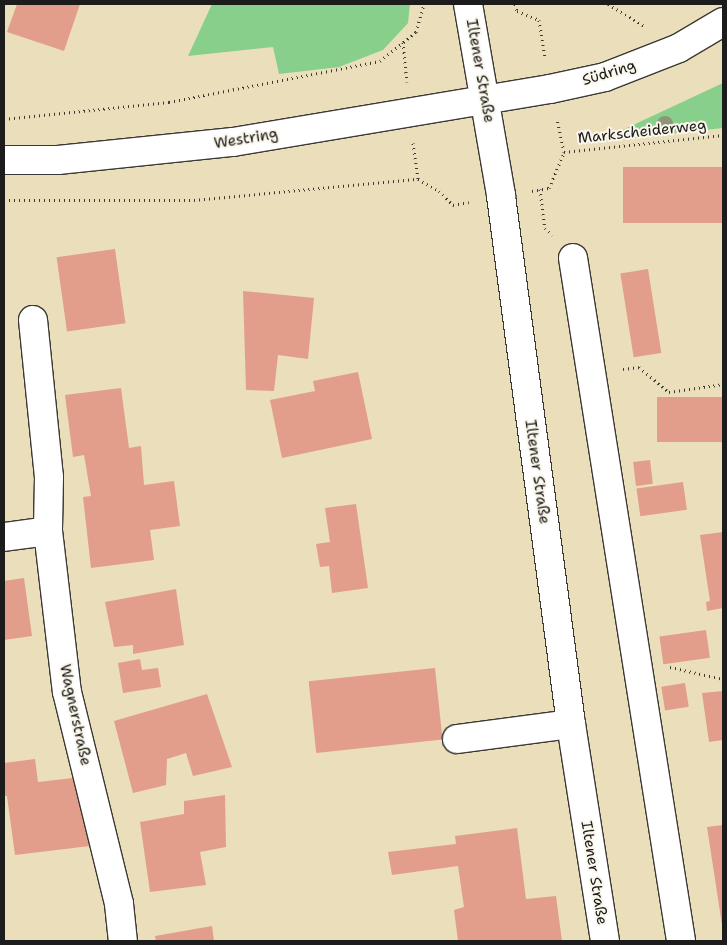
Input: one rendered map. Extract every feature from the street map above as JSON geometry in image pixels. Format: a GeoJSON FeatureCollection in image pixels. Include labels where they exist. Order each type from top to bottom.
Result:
{"type":"FeatureCollection","features":[{"type":"Feature","properties":{"kind":"street","name":"Iltener Straße"},"geometry":{"type":"LineString","coordinates":[[468,4],[486,99],[501,196],[571,724],[605,941]]}},
{"type":"Feature","properties":{"kind":"street","name":"Südring"},"geometry":{"type":"LineString","coordinates":[[486,99],[605,77],[679,48],[723,22]]}},
{"type":"Feature","properties":{"kind":"street","name":"Westring"},"geometry":{"type":"LineString","coordinates":[[4,160],[58,160],[234,142],[486,99]]}},
{"type":"Feature","properties":{"kind":"street"},"geometry":{"type":"LineString","coordinates":[[573,258],[681,941]]}},
{"type":"Feature","properties":{"kind":"street","name":"Wagnerstraße"},"geometry":{"type":"LineString","coordinates":[[33,320],[49,477],[48,531],[68,692],[119,904],[123,941]]}},
{"type":"Feature","properties":{"kind":"street"},"geometry":{"type":"LineString","coordinates":[[4,537],[48,531]]}},
{"type":"Feature","properties":{"kind":"street"},"geometry":{"type":"LineString","coordinates":[[457,738],[571,724]]}},
{"type":"Feature","properties":{"kind":"path"},"geometry":{"type":"LineString","coordinates":[[4,120],[169,102],[380,61],[416,32],[424,4]]}},
{"type":"Feature","properties":{"kind":"path","name":"Markscheiderweg"},"geometry":{"type":"LineString","coordinates":[[564,152],[723,135]]}},
{"type":"Feature","properties":{"kind":"path"},"geometry":{"type":"LineString","coordinates":[[4,200],[194,200],[418,179],[439,191],[453,205],[501,196]]}},
{"type":"Feature","properties":{"kind":"path"},"geometry":{"type":"LineString","coordinates":[[540,190],[545,228],[573,258]]}},
{"type":"Feature","properties":{"kind":"path"},"geometry":{"type":"LineString","coordinates":[[590,372],[639,367],[669,392],[723,384]]}},
{"type":"Feature","properties":{"kind":"path"},"geometry":{"type":"LineString","coordinates":[[638,672],[671,667],[723,679]]}},
{"type":"Feature","properties":{"kind":"green space"},"geometry":{"type":"Polygon","coordinates":[[[212,4],[410,4],[408,23],[383,50],[339,67],[279,74],[273,47],[188,56],[212,4]]]}},
{"type":"Feature","properties":{"kind":"green space"},"geometry":{"type":"Polygon","coordinates":[[[723,83],[723,128],[618,140],[616,133],[723,83]]]}},
{"type":"Feature","properties":{"kind":"building"},"geometry":{"type":"Polygon","coordinates":[[[17,4],[80,4],[64,51],[7,32],[17,4]]]}},
{"type":"Feature","properties":{"kind":"building"},"geometry":{"type":"Polygon","coordinates":[[[623,167],[723,167],[723,223],[623,223],[623,167]]]}},
{"type":"Feature","properties":{"kind":"building"},"geometry":{"type":"Polygon","coordinates":[[[115,249],[125,323],[67,331],[57,257],[115,249]]]}},
{"type":"Feature","properties":{"kind":"building"},"geometry":{"type":"Polygon","coordinates":[[[648,269],[661,353],[634,357],[620,273],[648,269]]]}},
{"type":"Feature","properties":{"kind":"building"},"geometry":{"type":"Polygon","coordinates":[[[243,291],[314,298],[308,359],[278,355],[274,391],[246,390],[243,291]]]}},
{"type":"Feature","properties":{"kind":"building"},"geometry":{"type":"Polygon","coordinates":[[[358,372],[372,439],[282,458],[270,400],[315,391],[313,381],[358,372]]]}},
{"type":"Feature","properties":{"kind":"building"},"geometry":{"type":"Polygon","coordinates":[[[121,388],[129,448],[141,446],[144,485],[174,481],[180,526],[150,530],[154,560],[91,568],[83,497],[91,496],[84,455],[73,457],[65,395],[121,388]]]}},
{"type":"Feature","properties":{"kind":"building"},"geometry":{"type":"Polygon","coordinates":[[[657,397],[723,397],[723,442],[657,442],[657,397]]]}},
{"type":"Feature","properties":{"kind":"building"},"geometry":{"type":"Polygon","coordinates":[[[650,460],[653,484],[636,486],[633,462],[650,460]]]}},
{"type":"Feature","properties":{"kind":"building"},"geometry":{"type":"Polygon","coordinates":[[[683,482],[687,510],[640,516],[636,489],[683,482]]]}},
{"type":"Feature","properties":{"kind":"building"},"geometry":{"type":"Polygon","coordinates":[[[356,504],[368,588],[332,593],[329,566],[320,567],[316,544],[330,542],[325,508],[356,504]]]}},
{"type":"Feature","properties":{"kind":"building"},"geometry":{"type":"Polygon","coordinates":[[[723,532],[723,608],[707,611],[706,602],[710,601],[700,535],[723,532]]]}},
{"type":"Feature","properties":{"kind":"building"},"geometry":{"type":"Polygon","coordinates":[[[24,578],[32,636],[4,640],[4,581],[24,578]]]}},
{"type":"Feature","properties":{"kind":"building"},"geometry":{"type":"Polygon","coordinates":[[[176,589],[184,645],[133,654],[133,645],[114,647],[105,602],[176,589]]]}},
{"type":"Feature","properties":{"kind":"building"},"geometry":{"type":"Polygon","coordinates":[[[706,630],[710,658],[663,664],[659,637],[706,630]]]}},
{"type":"Feature","properties":{"kind":"building"},"geometry":{"type":"Polygon","coordinates":[[[140,659],[142,670],[158,668],[161,687],[123,693],[118,663],[140,659]]]}},
{"type":"Feature","properties":{"kind":"building"},"geometry":{"type":"Polygon","coordinates":[[[435,668],[443,740],[316,753],[309,681],[435,668]]]}},
{"type":"Feature","properties":{"kind":"building"},"geometry":{"type":"Polygon","coordinates":[[[685,683],[689,707],[665,710],[661,687],[685,683]]]}},
{"type":"Feature","properties":{"kind":"building"},"geometry":{"type":"Polygon","coordinates":[[[723,691],[723,740],[709,742],[702,693],[723,691]]]}},
{"type":"Feature","properties":{"kind":"building"},"geometry":{"type":"Polygon","coordinates":[[[207,694],[232,767],[193,776],[186,753],[167,759],[166,785],[133,793],[114,721],[207,694]]]}},
{"type":"Feature","properties":{"kind":"building"},"geometry":{"type":"Polygon","coordinates":[[[35,759],[38,782],[82,777],[90,846],[15,855],[7,796],[4,796],[4,763],[35,759]]]}},
{"type":"Feature","properties":{"kind":"building"},"geometry":{"type":"Polygon","coordinates":[[[225,795],[226,847],[200,852],[206,885],[150,892],[140,822],[184,814],[184,801],[225,795]]]}},
{"type":"Feature","properties":{"kind":"building"},"geometry":{"type":"Polygon","coordinates":[[[723,825],[723,924],[722,925],[707,827],[723,825]]]}},
{"type":"Feature","properties":{"kind":"building"},"geometry":{"type":"Polygon","coordinates":[[[517,828],[526,899],[556,896],[562,941],[458,941],[454,910],[464,907],[458,866],[392,875],[388,852],[456,844],[455,836],[517,828]]]}},
{"type":"Feature","properties":{"kind":"building"},"geometry":{"type":"Polygon","coordinates":[[[212,926],[214,941],[156,941],[155,936],[212,926]]]}}]}
